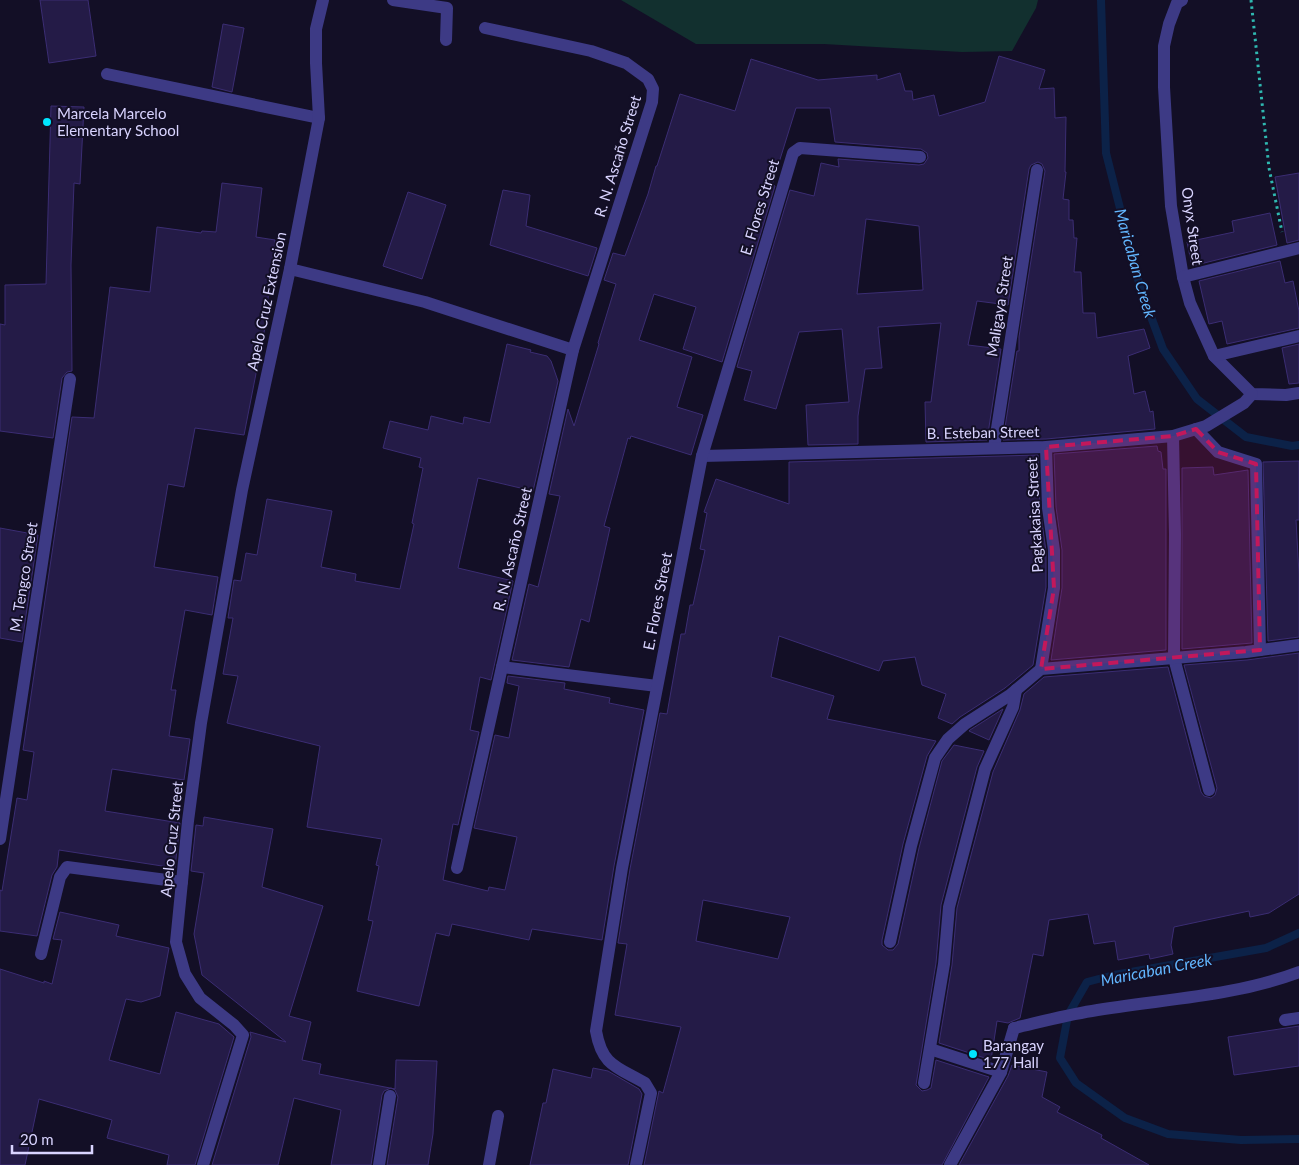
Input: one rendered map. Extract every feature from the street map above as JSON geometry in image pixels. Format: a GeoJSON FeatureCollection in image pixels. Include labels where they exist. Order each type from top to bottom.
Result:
{"type":"FeatureCollection","features":[{"type":"Feature","properties":{"kind":"street","name":"Apelo Cruz Extension"},"geometry":{"type":"LineString","coordinates":[[242,490],[290,269],[320,118],[316,63],[316,29],[324,0]]}},
{"type":"Feature","properties":{"kind":"street"},"geometry":{"type":"LineString","coordinates":[[393,0],[447,8],[446,40]]}},
{"type":"Feature","properties":{"kind":"street","name":"Onyx Street"},"geometry":{"type":"LineString","coordinates":[[1182,0],[1177,3],[1169,24],[1164,46],[1171,206],[1183,277],[1190,303],[1214,356],[1248,398]]}},
{"type":"Feature","properties":{"kind":"street","name":"R. N. Ascaño Street"},"geometry":{"type":"LineString","coordinates":[[457,868],[573,350],[652,102],[653,89],[648,79],[626,63],[591,51],[485,28]]}},
{"type":"Feature","properties":{"kind":"street"},"geometry":{"type":"LineString","coordinates":[[107,74],[320,118]]}},
{"type":"Feature","properties":{"kind":"street","name":"E. Flores Street"},"geometry":{"type":"LineString","coordinates":[[636,1165],[651,1093],[645,1083],[609,1062],[600,1049],[596,1031],[622,868],[702,456],[793,153],[800,148],[920,157]]}},
{"type":"Feature","properties":{"kind":"street","name":"Maligaya Street"},"geometry":{"type":"LineString","coordinates":[[994,448],[1037,170]]}},
{"type":"Feature","properties":{"kind":"street"},"geometry":{"type":"LineString","coordinates":[[1183,277],[1299,248]]}},
{"type":"Feature","properties":{"kind":"street"},"geometry":{"type":"LineString","coordinates":[[290,269],[425,302],[573,350]]}},
{"type":"Feature","properties":{"kind":"street"},"geometry":{"type":"LineString","coordinates":[[1214,356],[1299,336]]}},
{"type":"Feature","properties":{"kind":"street","name":"M. Tengco Street"},"geometry":{"type":"LineString","coordinates":[[0,839],[70,379]]}},
{"type":"Feature","properties":{"kind":"street"},"geometry":{"type":"LineString","coordinates":[[1248,398],[1299,392]]}},
{"type":"Feature","properties":{"kind":"street","name":"B. Esteban Street"},"geometry":{"type":"LineString","coordinates":[[702,456],[1046,447],[1173,436],[1201,428],[1248,398]]}},
{"type":"Feature","properties":{"kind":"street"},"geometry":{"type":"LineString","coordinates":[[1201,428],[1218,452],[1256,464],[1260,650]]}},
{"type":"Feature","properties":{"kind":"street"},"geometry":{"type":"LineString","coordinates":[[1173,436],[1175,534],[1174,658],[1209,790]]}},
{"type":"Feature","properties":{"kind":"street","name":"Pagkakaisa Street"},"geometry":{"type":"LineString","coordinates":[[1041,669],[1054,588],[1054,550],[1048,508],[1046,447]]}},
{"type":"Feature","properties":{"kind":"street","name":"Apelo Cruz Street"},"geometry":{"type":"LineString","coordinates":[[203,1165],[243,1036],[234,1025],[200,998],[185,974],[176,942],[201,723],[242,490]]}},
{"type":"Feature","properties":{"kind":"street"},"geometry":{"type":"LineString","coordinates":[[890,942],[911,846],[936,758],[948,739],[965,724],[1016,690],[1041,669],[1299,645]]}},
{"type":"Feature","properties":{"kind":"street"},"geometry":{"type":"LineString","coordinates":[[502,667],[657,686]]}},
{"type":"Feature","properties":{"kind":"street"},"geometry":{"type":"LineString","coordinates":[[924,1083],[944,964],[949,907],[984,769],[1013,707],[1016,690]]}},
{"type":"Feature","properties":{"kind":"street"},"geometry":{"type":"LineString","coordinates":[[41,954],[60,877],[67,867],[182,882]]}},
{"type":"Feature","properties":{"kind":"street"},"geometry":{"type":"LineString","coordinates":[[950,1165],[1001,1072],[1014,1028],[1091,1011],[1253,987],[1299,972]]}},
{"type":"Feature","properties":{"kind":"street"},"geometry":{"type":"LineString","coordinates":[[1285,1020],[1299,1018]]}},
{"type":"Feature","properties":{"kind":"street"},"geometry":{"type":"LineString","coordinates":[[930,1049],[1001,1072]]}},
{"type":"Feature","properties":{"kind":"street"},"geometry":{"type":"LineString","coordinates":[[379,1165],[390,1096]]}},
{"type":"Feature","properties":{"kind":"street"},"geometry":{"type":"LineString","coordinates":[[489,1165],[498,1116]]}},
{"type":"Feature","properties":{"kind":"path"},"geometry":{"type":"LineString","coordinates":[[1251,0],[1269,168],[1286,252]]}},
{"type":"Feature","properties":{"kind":"highlighted area"},"geometry":{"type":"Polygon","coordinates":[[[1196,429],[1218,452],[1256,464],[1260,650],[1041,669],[1054,588],[1046,447],[1173,436],[1196,429]]]}},
{"type":"Feature","properties":{"kind":"green space"},"geometry":{"type":"Polygon","coordinates":[[[621,0],[1038,0],[1036,8],[1012,51],[962,52],[824,44],[696,44],[621,0]]]}},
{"type":"Feature","properties":{"kind":"building"},"geometry":{"type":"Polygon","coordinates":[[[40,0],[88,0],[96,56],[49,63],[40,0]]]}},
{"type":"Feature","properties":{"kind":"building"},"geometry":{"type":"Polygon","coordinates":[[[223,24],[244,28],[232,92],[212,87],[223,24]]]}},
{"type":"Feature","properties":{"kind":"building"},"geometry":{"type":"Polygon","coordinates":[[[999,56],[1045,70],[1039,89],[1054,88],[1055,118],[1066,117],[1066,172],[1063,199],[1069,200],[1069,220],[1073,220],[1074,238],[1077,238],[1074,272],[1081,272],[1083,313],[1095,313],[1097,338],[1144,329],[1150,348],[1128,356],[1134,394],[1145,391],[1150,412],[1153,411],[1155,429],[1046,439],[1003,440],[1017,351],[1019,351],[1019,337],[1045,171],[1042,164],[1038,162],[1031,165],[1029,169],[1008,305],[977,301],[968,345],[1001,349],[987,440],[926,442],[925,402],[931,402],[941,323],[878,327],[882,368],[865,369],[858,416],[858,444],[808,445],[806,405],[849,402],[842,329],[799,332],[776,409],[744,400],[752,371],[737,367],[790,190],[814,196],[821,163],[839,167],[838,159],[919,165],[924,164],[928,158],[927,153],[921,149],[835,142],[830,108],[796,108],[772,185],[775,186],[722,362],[683,349],[696,307],[654,294],[639,340],[692,357],[677,407],[703,415],[691,455],[631,436],[630,439],[628,438],[604,526],[610,528],[589,622],[581,619],[569,667],[512,660],[529,584],[538,587],[560,496],[549,494],[568,409],[574,426],[616,284],[604,280],[613,253],[625,256],[648,194],[680,94],[735,111],[751,59],[818,80],[877,75],[877,80],[900,73],[905,91],[912,91],[913,100],[934,95],[939,116],[985,102],[999,56]],[[866,219],[857,294],[923,290],[919,226],[866,219]]]}},
{"type":"Feature","properties":{"kind":"building"},"geometry":{"type":"Polygon","coordinates":[[[51,106],[84,107],[80,184],[74,183],[71,265],[72,371],[67,372],[62,378],[53,438],[0,431],[0,324],[5,325],[5,285],[46,284],[51,106]]]}},
{"type":"Feature","properties":{"kind":"building"},"geometry":{"type":"Polygon","coordinates":[[[1299,173],[1299,240],[1287,243],[1275,177],[1299,173]]]}},
{"type":"Feature","properties":{"kind":"building"},"geometry":{"type":"Polygon","coordinates":[[[222,183],[262,188],[256,237],[275,240],[267,307],[269,307],[244,435],[195,428],[184,487],[168,484],[154,567],[218,577],[212,615],[185,610],[171,690],[176,690],[169,736],[190,739],[184,780],[112,769],[105,811],[180,823],[175,868],[59,850],[57,867],[52,875],[37,936],[0,931],[0,890],[2,891],[17,798],[27,800],[34,752],[23,750],[72,417],[94,418],[110,287],[150,292],[157,227],[201,233],[202,231],[216,232],[222,183]]]}},
{"type":"Feature","properties":{"kind":"building"},"geometry":{"type":"Polygon","coordinates":[[[503,190],[530,195],[526,226],[597,248],[588,276],[490,245],[503,190]]]}},
{"type":"Feature","properties":{"kind":"building"},"geometry":{"type":"Polygon","coordinates":[[[408,192],[446,205],[422,279],[383,266],[408,192]]]}},
{"type":"Feature","properties":{"kind":"building"},"geometry":{"type":"Polygon","coordinates":[[[1270,213],[1277,245],[1192,266],[1187,242],[1234,232],[1232,221],[1270,213]]]}},
{"type":"Feature","properties":{"kind":"building"},"geometry":{"type":"Polygon","coordinates":[[[1280,261],[1285,283],[1293,281],[1299,311],[1299,328],[1227,344],[1222,321],[1209,324],[1199,281],[1280,261]]]}},
{"type":"Feature","properties":{"kind":"building"},"geometry":{"type":"Polygon","coordinates":[[[507,344],[547,356],[551,361],[558,381],[533,491],[478,478],[458,568],[513,581],[491,680],[480,677],[470,730],[479,732],[458,825],[453,824],[443,880],[488,891],[489,887],[505,890],[517,837],[474,828],[495,735],[509,738],[519,686],[507,683],[508,676],[565,683],[564,689],[610,698],[609,703],[644,710],[602,940],[532,929],[529,940],[452,924],[449,936],[436,933],[419,1006],[357,991],[373,921],[368,920],[379,866],[376,865],[382,839],[307,827],[320,746],[227,723],[238,676],[223,674],[233,618],[228,618],[234,580],[241,581],[246,553],[257,555],[267,499],[332,511],[321,567],[356,574],[355,581],[400,589],[414,524],[412,523],[423,468],[419,467],[421,458],[383,448],[390,421],[428,430],[431,416],[463,424],[464,417],[490,423],[507,344]]]}},
{"type":"Feature","properties":{"kind":"building"},"geometry":{"type":"Polygon","coordinates":[[[1299,344],[1299,383],[1289,384],[1282,348],[1299,344]]]}},
{"type":"Feature","properties":{"kind":"building"},"geometry":{"type":"Polygon","coordinates":[[[1157,446],[1158,451],[1161,452],[1163,469],[1166,469],[1166,650],[1051,660],[1062,588],[1062,550],[1056,507],[1054,454],[1157,446]]]}},
{"type":"Feature","properties":{"kind":"building"},"geometry":{"type":"Polygon","coordinates":[[[1038,455],[1040,508],[1046,551],[1046,587],[1033,665],[1005,688],[952,724],[938,718],[946,694],[922,685],[915,657],[883,661],[879,671],[779,636],[771,677],[834,696],[827,719],[936,741],[927,756],[903,844],[882,940],[882,945],[888,950],[893,950],[898,944],[919,848],[942,761],[954,745],[984,751],[977,767],[941,905],[936,963],[916,1085],[922,1091],[931,1088],[936,1060],[989,1077],[942,1165],[644,1165],[659,1091],[663,1093],[681,1027],[615,1015],[627,944],[618,943],[660,713],[667,714],[681,634],[685,634],[690,605],[693,605],[705,550],[700,549],[707,513],[704,512],[716,479],[789,504],[789,462],[1038,455]],[[703,900],[696,941],[778,959],[790,917],[703,900]]]}},
{"type":"Feature","properties":{"kind":"building"},"geometry":{"type":"Polygon","coordinates":[[[1299,461],[1299,520],[1296,520],[1299,574],[1299,637],[1268,641],[1263,462],[1299,461]]]}},
{"type":"Feature","properties":{"kind":"building"},"geometry":{"type":"Polygon","coordinates":[[[1213,467],[1214,475],[1248,470],[1252,643],[1182,649],[1182,468],[1213,467]]]}},
{"type":"Feature","properties":{"kind":"building"},"geometry":{"type":"Polygon","coordinates":[[[0,528],[38,535],[22,642],[0,638],[0,528]]]}},
{"type":"Feature","properties":{"kind":"building"},"geometry":{"type":"Polygon","coordinates":[[[1299,653],[1299,894],[1269,913],[1250,917],[1249,911],[1174,927],[1171,945],[1173,954],[1150,959],[1149,954],[1118,960],[1115,941],[1094,944],[1088,914],[1049,920],[1043,956],[1033,954],[1020,1018],[1008,1023],[997,1021],[991,1060],[939,1043],[952,965],[957,908],[993,772],[1020,710],[1024,694],[1044,677],[1168,667],[1201,792],[1204,796],[1211,798],[1215,795],[1217,788],[1184,665],[1247,660],[1299,653]]]}},
{"type":"Feature","properties":{"kind":"building"},"geometry":{"type":"Polygon","coordinates":[[[1003,709],[989,740],[969,731],[970,730],[1003,709]]]}},
{"type":"Feature","properties":{"kind":"building"},"geometry":{"type":"Polygon","coordinates":[[[204,817],[273,829],[262,887],[323,906],[289,1016],[311,1022],[302,1060],[321,1064],[319,1074],[391,1088],[384,1091],[382,1095],[371,1165],[331,1165],[341,1110],[294,1098],[278,1165],[212,1165],[251,1037],[250,1032],[286,1042],[202,975],[194,934],[204,873],[191,871],[196,825],[203,826],[204,817]]]}},
{"type":"Feature","properties":{"kind":"building"},"geometry":{"type":"Polygon","coordinates":[[[60,912],[119,925],[116,936],[169,948],[160,996],[141,1002],[126,999],[109,1060],[160,1074],[176,1012],[219,1024],[234,1037],[195,1165],[167,1165],[169,1155],[107,1138],[112,1120],[39,1099],[25,1165],[0,1165],[0,969],[52,984],[62,940],[53,939],[60,912]]]}},
{"type":"Feature","properties":{"kind":"building"},"geometry":{"type":"Polygon","coordinates":[[[1299,1026],[1299,1066],[1234,1075],[1228,1037],[1299,1026]]]}},
{"type":"Feature","properties":{"kind":"building"},"geometry":{"type":"Polygon","coordinates":[[[396,1060],[437,1061],[433,1134],[428,1165],[387,1165],[398,1097],[392,1088],[395,1089],[396,1060]]]}},
{"type":"Feature","properties":{"kind":"building"},"geometry":{"type":"Polygon","coordinates":[[[1012,1065],[1047,1072],[1042,1097],[1060,1107],[1057,1112],[1102,1135],[1101,1138],[1149,1165],[959,1165],[1008,1076],[1012,1065]]]}},
{"type":"Feature","properties":{"kind":"building"},"geometry":{"type":"Polygon","coordinates":[[[593,1068],[608,1071],[639,1089],[642,1094],[628,1165],[530,1165],[543,1103],[546,1103],[553,1069],[591,1078],[593,1068]]]}},
{"type":"Feature","properties":{"kind":"waterway","name":"Maricaban Creek"},"geometry":{"type":"LineString","coordinates":[[1101,0],[1106,153],[1140,287],[1163,349],[1197,399],[1246,437],[1292,446],[1299,445]]}},
{"type":"Feature","properties":{"kind":"waterway","name":"Maricaban Creek"},"geometry":{"type":"LineString","coordinates":[[1299,933],[1266,948],[1114,975],[1087,982],[1068,1015],[1060,1058],[1076,1083],[1125,1118],[1168,1134],[1241,1140],[1299,1139]]}},
{"type":"Feature","properties":{"kind":"place","name":"Marcela Marcelo Elementary School"},"geometry":{"type":"Point","coordinates":[47,122]}},
{"type":"Feature","properties":{"kind":"place","name":"Barangay 177 Hall"},"geometry":{"type":"Point","coordinates":[973,1054]}}]}
